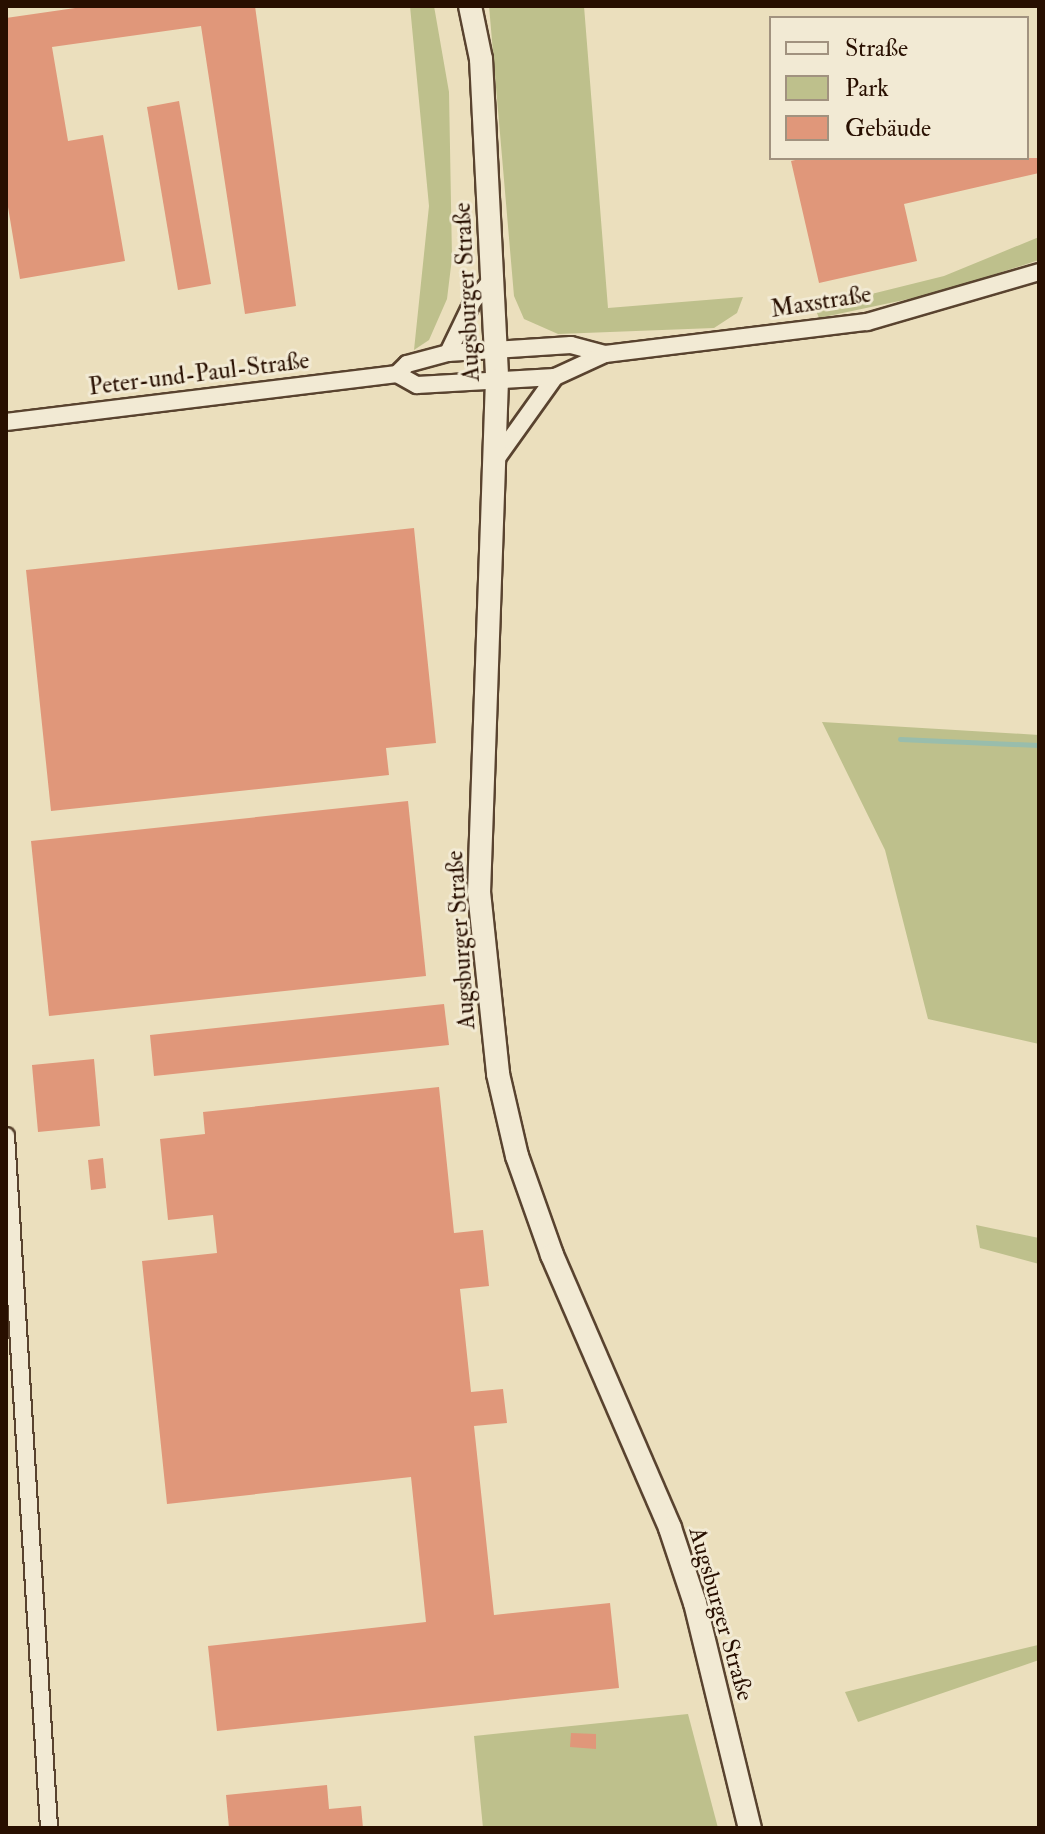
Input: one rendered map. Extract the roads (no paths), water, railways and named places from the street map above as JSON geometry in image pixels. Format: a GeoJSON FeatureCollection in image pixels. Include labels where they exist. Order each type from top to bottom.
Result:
{"type":"FeatureCollection","features":[{"type":"Feature","properties":{"kind":"main road","name":"Augsburger Straße"},"geometry":{"type":"LineString","coordinates":[[470,6],[481,59],[497,380],[497,458],[479,892],[498,1074],[517,1156],[552,1255],[670,1528],[695,1603],[750,1828]]}},
{"type":"Feature","properties":{"kind":"street","name":"Maxstraße"},"geometry":{"type":"LineString","coordinates":[[497,380],[555,377],[605,354],[867,322],[1039,272]]}},
{"type":"Feature","properties":{"kind":"street"},"geometry":{"type":"LineString","coordinates":[[448,353],[473,301],[493,279]]}},
{"type":"Feature","properties":{"kind":"street","name":"Maxstraße"},"geometry":{"type":"LineString","coordinates":[[496,350],[571,345],[605,354]]}},
{"type":"Feature","properties":{"kind":"street","name":"Peter-und-Paul-Straße"},"geometry":{"type":"LineString","coordinates":[[397,374],[407,364],[448,353],[496,350]]}},
{"type":"Feature","properties":{"kind":"street","name":"Peter-und-Paul-Straße"},"geometry":{"type":"LineString","coordinates":[[6,422],[397,374],[417,385],[497,380]]}},
{"type":"Feature","properties":{"kind":"street","name":"Maxstraße"},"geometry":{"type":"LineString","coordinates":[[497,458],[555,377]]}},
{"type":"Feature","properties":{"kind":"street"},"geometry":{"type":"LineString","coordinates":[[6,1136],[12,1349],[49,1828]]}},
{"type":"Feature","properties":{"kind":"waterway"},"geometry":{"type":"LineString","coordinates":[[900,739],[1039,745]]}}]}
